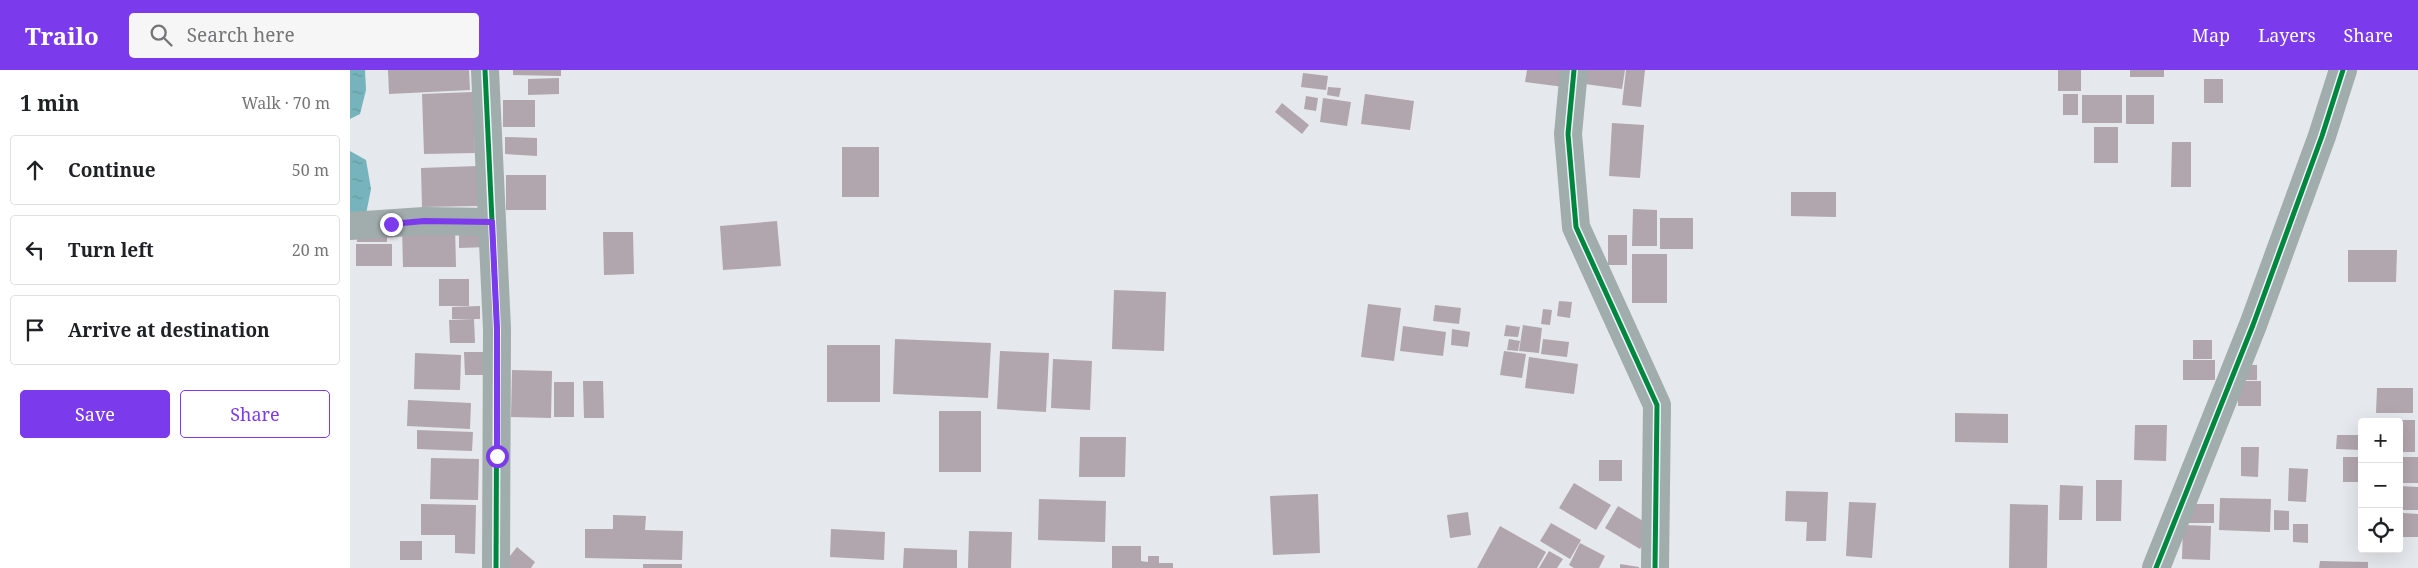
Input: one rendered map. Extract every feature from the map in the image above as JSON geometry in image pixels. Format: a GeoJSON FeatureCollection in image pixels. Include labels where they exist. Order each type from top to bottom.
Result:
{"type":"FeatureCollection","features":[{"type":"Feature","properties":{"kind":"street"},"geometry":{"type":"LineString","coordinates":[[485,70],[497,338],[496,568]]}},
{"type":"Feature","properties":{"kind":"street"},"geometry":{"type":"LineString","coordinates":[[1574,70],[1568,134],[1576,227],[1657,405],[1655,568]]}},
{"type":"Feature","properties":{"kind":"street"},"geometry":{"type":"LineString","coordinates":[[2156,568],[2253,325],[2322,136],[2343,70]]}},
{"type":"Feature","properties":{"kind":"street"},"geometry":{"type":"LineString","coordinates":[[350,226],[424,221],[492,222]]}},
{"type":"Feature","properties":{"kind":"water"},"geometry":{"type":"Polygon","coordinates":[[[350,70],[365,70],[366,90],[360,114],[350,119],[350,70]]]}},
{"type":"Feature","properties":{"kind":"water"},"geometry":{"type":"Polygon","coordinates":[[[350,151],[366,160],[371,189],[366,214],[350,218],[350,151]]]}},
{"type":"Feature","properties":{"kind":"building"},"geometry":{"type":"Polygon","coordinates":[[[388,70],[469,70],[470,90],[389,94],[388,70]]]}},
{"type":"Feature","properties":{"kind":"building"},"geometry":{"type":"Polygon","coordinates":[[[513,70],[561,70],[561,76],[513,75],[513,70]]]}},
{"type":"Feature","properties":{"kind":"building"},"geometry":{"type":"Polygon","coordinates":[[[1527,70],[1566,70],[1564,87],[1525,82],[1527,70]]]}},
{"type":"Feature","properties":{"kind":"building"},"geometry":{"type":"Polygon","coordinates":[[[1587,70],[1625,70],[1622,89],[1585,84],[1587,70]]]}},
{"type":"Feature","properties":{"kind":"building"},"geometry":{"type":"Polygon","coordinates":[[[1626,70],[1645,70],[1641,107],[1622,105],[1626,70]]]}},
{"type":"Feature","properties":{"kind":"building"},"geometry":{"type":"Polygon","coordinates":[[[2058,70],[2081,70],[2081,91],[2058,91],[2058,70]]]}},
{"type":"Feature","properties":{"kind":"building"},"geometry":{"type":"Polygon","coordinates":[[[2130,70],[2164,70],[2164,77],[2130,77],[2130,70]]]}},
{"type":"Feature","properties":{"kind":"building"},"geometry":{"type":"Polygon","coordinates":[[[1303,73],[1328,76],[1326,90],[1301,87],[1303,73]]]}},
{"type":"Feature","properties":{"kind":"building"},"geometry":{"type":"Polygon","coordinates":[[[559,78],[559,94],[528,95],[528,79],[559,78]]]}},
{"type":"Feature","properties":{"kind":"building"},"geometry":{"type":"Polygon","coordinates":[[[2204,79],[2223,79],[2223,103],[2204,103],[2204,79]]]}},
{"type":"Feature","properties":{"kind":"building"},"geometry":{"type":"Polygon","coordinates":[[[1328,87],[1341,88],[1339,97],[1327,95],[1328,87]]]}},
{"type":"Feature","properties":{"kind":"building"},"geometry":{"type":"Polygon","coordinates":[[[473,92],[475,153],[424,154],[422,94],[473,92]]]}},
{"type":"Feature","properties":{"kind":"building"},"geometry":{"type":"Polygon","coordinates":[[[1365,94],[1414,101],[1410,130],[1361,124],[1365,94]]]}},
{"type":"Feature","properties":{"kind":"building"},"geometry":{"type":"Polygon","coordinates":[[[2063,94],[2078,94],[2078,115],[2063,115],[2063,94]]]}},
{"type":"Feature","properties":{"kind":"building"},"geometry":{"type":"Polygon","coordinates":[[[2082,95],[2122,95],[2122,123],[2082,123],[2082,95]]]}},
{"type":"Feature","properties":{"kind":"building"},"geometry":{"type":"Polygon","coordinates":[[[2126,95],[2154,95],[2154,124],[2126,124],[2126,95]]]}},
{"type":"Feature","properties":{"kind":"building"},"geometry":{"type":"Polygon","coordinates":[[[1306,96],[1318,98],[1316,111],[1304,109],[1306,96]]]}},
{"type":"Feature","properties":{"kind":"building"},"geometry":{"type":"Polygon","coordinates":[[[1323,98],[1351,102],[1347,126],[1320,122],[1323,98]]]}},
{"type":"Feature","properties":{"kind":"building"},"geometry":{"type":"Polygon","coordinates":[[[503,100],[535,100],[535,127],[503,127],[503,100]]]}},
{"type":"Feature","properties":{"kind":"building"},"geometry":{"type":"Polygon","coordinates":[[[1282,103],[1309,125],[1302,134],[1275,112],[1282,103]]]}},
{"type":"Feature","properties":{"kind":"building"},"geometry":{"type":"Polygon","coordinates":[[[1612,123],[1644,125],[1640,178],[1609,176],[1612,123]]]}},
{"type":"Feature","properties":{"kind":"building"},"geometry":{"type":"Polygon","coordinates":[[[2094,127],[2118,127],[2118,163],[2094,163],[2094,127]]]}},
{"type":"Feature","properties":{"kind":"building"},"geometry":{"type":"Polygon","coordinates":[[[505,137],[537,138],[537,156],[505,154],[505,137]]]}},
{"type":"Feature","properties":{"kind":"building"},"geometry":{"type":"Polygon","coordinates":[[[2172,142],[2191,142],[2191,187],[2171,187],[2172,142]]]}},
{"type":"Feature","properties":{"kind":"building"},"geometry":{"type":"Polygon","coordinates":[[[842,147],[879,147],[879,197],[842,197],[842,147]]]}},
{"type":"Feature","properties":{"kind":"building"},"geometry":{"type":"Polygon","coordinates":[[[478,166],[479,206],[422,207],[421,168],[478,166]]]}},
{"type":"Feature","properties":{"kind":"building"},"geometry":{"type":"Polygon","coordinates":[[[506,175],[546,175],[546,210],[506,210],[506,175]]]}},
{"type":"Feature","properties":{"kind":"building"},"geometry":{"type":"Polygon","coordinates":[[[1791,192],[1836,192],[1836,217],[1791,216],[1791,192]]]}},
{"type":"Feature","properties":{"kind":"building"},"geometry":{"type":"Polygon","coordinates":[[[1633,209],[1657,210],[1657,246],[1632,246],[1633,209]]]}},
{"type":"Feature","properties":{"kind":"building"},"geometry":{"type":"Polygon","coordinates":[[[1660,218],[1693,218],[1693,249],[1660,249],[1660,218]]]}},
{"type":"Feature","properties":{"kind":"building"},"geometry":{"type":"Polygon","coordinates":[[[777,221],[781,266],[723,270],[720,226],[777,221]]]}},
{"type":"Feature","properties":{"kind":"building"},"geometry":{"type":"Polygon","coordinates":[[[488,223],[488,247],[459,248],[459,224],[488,223]]]}},
{"type":"Feature","properties":{"kind":"building"},"geometry":{"type":"Polygon","coordinates":[[[455,226],[456,267],[403,267],[402,227],[455,226]]]}},
{"type":"Feature","properties":{"kind":"building"},"geometry":{"type":"Polygon","coordinates":[[[357,230],[387,230],[387,242],[357,242],[357,230]]]}},
{"type":"Feature","properties":{"kind":"building"},"geometry":{"type":"Polygon","coordinates":[[[603,232],[633,232],[634,274],[604,275],[603,232]]]}},
{"type":"Feature","properties":{"kind":"building"},"geometry":{"type":"Polygon","coordinates":[[[1608,235],[1627,235],[1627,265],[1608,265],[1608,235]]]}},
{"type":"Feature","properties":{"kind":"building"},"geometry":{"type":"Polygon","coordinates":[[[356,244],[392,244],[392,266],[356,266],[356,244]]]}},
{"type":"Feature","properties":{"kind":"building"},"geometry":{"type":"Polygon","coordinates":[[[2348,250],[2397,250],[2396,282],[2348,282],[2348,250]]]}},
{"type":"Feature","properties":{"kind":"building"},"geometry":{"type":"Polygon","coordinates":[[[1632,254],[1667,254],[1667,303],[1632,303],[1632,254]]]}},
{"type":"Feature","properties":{"kind":"building"},"geometry":{"type":"Polygon","coordinates":[[[439,279],[469,279],[469,306],[439,306],[439,279]]]}},
{"type":"Feature","properties":{"kind":"building"},"geometry":{"type":"Polygon","coordinates":[[[1114,290],[1166,292],[1164,351],[1112,349],[1114,290]]]}},
{"type":"Feature","properties":{"kind":"building"},"geometry":{"type":"Polygon","coordinates":[[[1559,301],[1572,302],[1570,318],[1557,316],[1559,301]]]}},
{"type":"Feature","properties":{"kind":"building"},"geometry":{"type":"Polygon","coordinates":[[[1368,304],[1401,308],[1394,361],[1361,357],[1368,304]]]}},
{"type":"Feature","properties":{"kind":"building"},"geometry":{"type":"Polygon","coordinates":[[[1435,305],[1461,308],[1459,324],[1433,321],[1435,305]]]}},
{"type":"Feature","properties":{"kind":"building"},"geometry":{"type":"Polygon","coordinates":[[[480,306],[480,319],[452,319],[452,307],[480,306]]]}},
{"type":"Feature","properties":{"kind":"building"},"geometry":{"type":"Polygon","coordinates":[[[1543,309],[1552,310],[1550,325],[1541,324],[1543,309]]]}},
{"type":"Feature","properties":{"kind":"building"},"geometry":{"type":"Polygon","coordinates":[[[474,319],[475,343],[450,343],[449,320],[474,319]]]}},
{"type":"Feature","properties":{"kind":"building"},"geometry":{"type":"Polygon","coordinates":[[[1506,325],[1520,327],[1518,337],[1504,336],[1506,325]]]}},
{"type":"Feature","properties":{"kind":"building"},"geometry":{"type":"Polygon","coordinates":[[[1523,325],[1542,328],[1539,353],[1519,351],[1523,325]]]}},
{"type":"Feature","properties":{"kind":"building"},"geometry":{"type":"Polygon","coordinates":[[[1403,326],[1446,332],[1443,356],[1400,351],[1403,326]]]}},
{"type":"Feature","properties":{"kind":"building"},"geometry":{"type":"Polygon","coordinates":[[[1452,329],[1470,332],[1468,347],[1451,345],[1452,329]]]}},
{"type":"Feature","properties":{"kind":"building"},"geometry":{"type":"Polygon","coordinates":[[[895,339],[991,343],[988,398],[893,394],[895,339]]]}},
{"type":"Feature","properties":{"kind":"building"},"geometry":{"type":"Polygon","coordinates":[[[1509,339],[1520,341],[1518,351],[1507,350],[1509,339]]]}},
{"type":"Feature","properties":{"kind":"building"},"geometry":{"type":"Polygon","coordinates":[[[1543,339],[1569,342],[1567,357],[1541,354],[1543,339]]]}},
{"type":"Feature","properties":{"kind":"building"},"geometry":{"type":"Polygon","coordinates":[[[2193,340],[2212,340],[2212,359],[2193,359],[2193,340]]]}},
{"type":"Feature","properties":{"kind":"building"},"geometry":{"type":"Polygon","coordinates":[[[827,345],[880,345],[880,402],[827,402],[827,345]]]}},
{"type":"Feature","properties":{"kind":"building"},"geometry":{"type":"Polygon","coordinates":[[[1000,351],[1049,353],[1046,412],[997,409],[1000,351]]]}},
{"type":"Feature","properties":{"kind":"building"},"geometry":{"type":"Polygon","coordinates":[[[1504,351],[1526,354],[1522,378],[1500,375],[1504,351]]]}},
{"type":"Feature","properties":{"kind":"building"},"geometry":{"type":"Polygon","coordinates":[[[464,352],[487,352],[487,375],[465,375],[464,352]]]}},
{"type":"Feature","properties":{"kind":"building"},"geometry":{"type":"Polygon","coordinates":[[[415,353],[461,355],[460,390],[414,389],[415,353]]]}},
{"type":"Feature","properties":{"kind":"building"},"geometry":{"type":"Polygon","coordinates":[[[1529,357],[1578,364],[1574,394],[1525,388],[1529,357]]]}},
{"type":"Feature","properties":{"kind":"building"},"geometry":{"type":"Polygon","coordinates":[[[1053,359],[1092,361],[1090,410],[1051,408],[1053,359]]]}},
{"type":"Feature","properties":{"kind":"building"},"geometry":{"type":"Polygon","coordinates":[[[2183,360],[2215,360],[2215,380],[2183,380],[2183,360]]]}},
{"type":"Feature","properties":{"kind":"building"},"geometry":{"type":"Polygon","coordinates":[[[2241,365],[2257,365],[2257,380],[2241,380],[2241,365]]]}},
{"type":"Feature","properties":{"kind":"building"},"geometry":{"type":"Polygon","coordinates":[[[512,370],[552,371],[551,418],[511,417],[512,370]]]}},
{"type":"Feature","properties":{"kind":"building"},"geometry":{"type":"Polygon","coordinates":[[[583,381],[603,381],[604,418],[584,418],[583,381]]]}},
{"type":"Feature","properties":{"kind":"building"},"geometry":{"type":"Polygon","coordinates":[[[2238,381],[2261,381],[2261,406],[2238,406],[2238,381]]]}},
{"type":"Feature","properties":{"kind":"building"},"geometry":{"type":"Polygon","coordinates":[[[554,382],[574,382],[574,417],[554,417],[554,382]]]}},
{"type":"Feature","properties":{"kind":"building"},"geometry":{"type":"Polygon","coordinates":[[[2377,388],[2413,388],[2413,413],[2376,413],[2377,388]]]}},
{"type":"Feature","properties":{"kind":"building"},"geometry":{"type":"Polygon","coordinates":[[[408,400],[471,403],[470,429],[407,426],[408,400]]]}},
{"type":"Feature","properties":{"kind":"building"},"geometry":{"type":"Polygon","coordinates":[[[939,411],[981,411],[981,472],[939,472],[939,411]]]}},
{"type":"Feature","properties":{"kind":"building"},"geometry":{"type":"Polygon","coordinates":[[[1955,413],[2008,414],[2008,443],[1955,442],[1955,413]]]}},
{"type":"Feature","properties":{"kind":"building"},"geometry":{"type":"Polygon","coordinates":[[[2403,420],[2415,420],[2415,452],[2403,452],[2403,420]]]}},
{"type":"Feature","properties":{"kind":"building"},"geometry":{"type":"Polygon","coordinates":[[[2135,425],[2167,425],[2166,461],[2134,460],[2135,425]]]}},
{"type":"Feature","properties":{"kind":"building"},"geometry":{"type":"Polygon","coordinates":[[[417,430],[473,432],[472,451],[417,449],[417,430]]]}},
{"type":"Feature","properties":{"kind":"building"},"geometry":{"type":"Polygon","coordinates":[[[2337,435],[2358,435],[2358,450],[2336,449],[2337,435]]]}},
{"type":"Feature","properties":{"kind":"building"},"geometry":{"type":"Polygon","coordinates":[[[1080,437],[1126,437],[1125,477],[1079,477],[1080,437]]]}},
{"type":"Feature","properties":{"kind":"building"},"geometry":{"type":"Polygon","coordinates":[[[2241,447],[2259,447],[2258,477],[2241,476],[2241,447]]]}},
{"type":"Feature","properties":{"kind":"building"},"geometry":{"type":"Polygon","coordinates":[[[2343,457],[2358,457],[2358,482],[2343,482],[2343,457]]]}},
{"type":"Feature","properties":{"kind":"building"},"geometry":{"type":"Polygon","coordinates":[[[2403,457],[2418,457],[2418,483],[2403,483],[2403,457]]]}},
{"type":"Feature","properties":{"kind":"building"},"geometry":{"type":"Polygon","coordinates":[[[431,458],[479,459],[478,500],[430,499],[431,458]]]}},
{"type":"Feature","properties":{"kind":"building"},"geometry":{"type":"Polygon","coordinates":[[[1599,460],[1622,460],[1622,481],[1599,481],[1599,460]]]}},
{"type":"Feature","properties":{"kind":"building"},"geometry":{"type":"Polygon","coordinates":[[[2289,468],[2308,469],[2306,502],[2288,501],[2289,468]]]}},
{"type":"Feature","properties":{"kind":"building"},"geometry":{"type":"Polygon","coordinates":[[[2096,480],[2122,480],[2121,521],[2096,521],[2096,480]]]}},
{"type":"Feature","properties":{"kind":"building"},"geometry":{"type":"Polygon","coordinates":[[[1574,483],[1611,505],[1596,530],[1559,508],[1574,483]]]}},
{"type":"Feature","properties":{"kind":"building"},"geometry":{"type":"Polygon","coordinates":[[[2060,485],[2083,486],[2082,520],[2059,520],[2060,485]]]}},
{"type":"Feature","properties":{"kind":"building"},"geometry":{"type":"Polygon","coordinates":[[[2403,486],[2418,487],[2418,510],[2403,510],[2403,486]]]}},
{"type":"Feature","properties":{"kind":"building"},"geometry":{"type":"Polygon","coordinates":[[[1786,491],[1828,492],[1826,541],[1806,541],[1807,522],[1785,521],[1786,491]]]}},
{"type":"Feature","properties":{"kind":"building"},"geometry":{"type":"Polygon","coordinates":[[[1318,494],[1320,553],[1273,555],[1270,496],[1318,494]]]}},
{"type":"Feature","properties":{"kind":"building"},"geometry":{"type":"Polygon","coordinates":[[[2220,498],[2271,499],[2270,532],[2219,530],[2220,498]]]}},
{"type":"Feature","properties":{"kind":"building"},"geometry":{"type":"Polygon","coordinates":[[[1039,499],[1106,501],[1105,542],[1038,540],[1039,499]]]}},
{"type":"Feature","properties":{"kind":"building"},"geometry":{"type":"Polygon","coordinates":[[[1849,502],[1876,503],[1872,558],[1846,556],[1849,502]]]}},
{"type":"Feature","properties":{"kind":"building"},"geometry":{"type":"Polygon","coordinates":[[[421,504],[476,505],[475,554],[455,553],[455,535],[421,535],[421,504]]]}},
{"type":"Feature","properties":{"kind":"building"},"geometry":{"type":"Polygon","coordinates":[[[2010,504],[2048,505],[2047,568],[2009,568],[2010,504]]]}},
{"type":"Feature","properties":{"kind":"building"},"geometry":{"type":"Polygon","coordinates":[[[2185,504],[2214,504],[2214,523],[2185,523],[2185,504]]]}},
{"type":"Feature","properties":{"kind":"building"},"geometry":{"type":"Polygon","coordinates":[[[1618,506],[1653,527],[1640,549],[1605,528],[1618,506]]]}},
{"type":"Feature","properties":{"kind":"building"},"geometry":{"type":"Polygon","coordinates":[[[2274,510],[2289,511],[2289,530],[2274,530],[2274,510]]]}},
{"type":"Feature","properties":{"kind":"building"},"geometry":{"type":"Polygon","coordinates":[[[1468,512],[1471,535],[1450,538],[1447,515],[1468,512]]]}},
{"type":"Feature","properties":{"kind":"building"},"geometry":{"type":"Polygon","coordinates":[[[2403,513],[2418,514],[2418,537],[2403,537],[2403,513]]]}},
{"type":"Feature","properties":{"kind":"building"},"geometry":{"type":"Polygon","coordinates":[[[613,515],[646,516],[645,530],[683,531],[682,560],[585,558],[585,529],[613,529],[613,515]]]}},
{"type":"Feature","properties":{"kind":"building"},"geometry":{"type":"Polygon","coordinates":[[[1551,523],[1581,540],[1570,559],[1540,541],[1551,523]]]}},
{"type":"Feature","properties":{"kind":"building"},"geometry":{"type":"Polygon","coordinates":[[[2293,524],[2308,524],[2308,543],[2293,542],[2293,524]]]}},
{"type":"Feature","properties":{"kind":"building"},"geometry":{"type":"Polygon","coordinates":[[[2183,525],[2211,526],[2210,560],[2182,559],[2183,525]]]}},
{"type":"Feature","properties":{"kind":"building"},"geometry":{"type":"Polygon","coordinates":[[[1500,526],[1546,552],[1537,568],[1477,568],[1500,526]]]}},
{"type":"Feature","properties":{"kind":"building"},"geometry":{"type":"Polygon","coordinates":[[[831,529],[885,532],[884,560],[830,557],[831,529]]]}},
{"type":"Feature","properties":{"kind":"building"},"geometry":{"type":"Polygon","coordinates":[[[969,531],[1012,532],[1011,568],[968,568],[969,531]]]}},
{"type":"Feature","properties":{"kind":"building"},"geometry":{"type":"Polygon","coordinates":[[[400,541],[422,541],[422,560],[400,560],[400,541]]]}},
{"type":"Feature","properties":{"kind":"building"},"geometry":{"type":"Polygon","coordinates":[[[1580,543],[1605,556],[1599,568],[1574,568],[1569,565],[1580,543]]]}},
{"type":"Feature","properties":{"kind":"building"},"geometry":{"type":"Polygon","coordinates":[[[1112,546],[1141,546],[1141,561],[1148,562],[1148,556],[1159,556],[1159,563],[1173,563],[1173,568],[1112,568],[1112,546]]]}},
{"type":"Feature","properties":{"kind":"building"},"geometry":{"type":"Polygon","coordinates":[[[517,547],[535,562],[531,568],[507,568],[503,565],[517,547]]]}},
{"type":"Feature","properties":{"kind":"building"},"geometry":{"type":"Polygon","coordinates":[[[904,548],[957,550],[957,568],[903,568],[904,548]]]}},
{"type":"Feature","properties":{"kind":"building"},"geometry":{"type":"Polygon","coordinates":[[[1549,551],[1563,559],[1557,568],[1539,568],[1549,551]]]}},
{"type":"Feature","properties":{"kind":"building"},"geometry":{"type":"Polygon","coordinates":[[[2320,561],[2368,562],[2368,568],[2319,568],[2320,561]]]}},
{"type":"Feature","properties":{"kind":"building"},"geometry":{"type":"Polygon","coordinates":[[[643,564],[682,564],[682,568],[643,568],[643,564]]]}},
{"type":"Feature","properties":{"kind":"building"},"geometry":{"type":"Polygon","coordinates":[[[1620,564],[1639,567],[1639,568],[1620,568],[1620,564]]]}},
{"type":"Feature","properties":{"kind":"cycle path"},"geometry":{"type":"LineString","coordinates":[[485,70],[497,329],[496,568]]}},
{"type":"Feature","properties":{"kind":"cycle path"},"geometry":{"type":"LineString","coordinates":[[1574,70],[1568,134],[1576,227],[1657,405],[1655,568]]}},
{"type":"Feature","properties":{"kind":"cycle path"},"geometry":{"type":"LineString","coordinates":[[2156,568],[2253,325],[2322,136],[2343,70]]}},
{"type":"Feature","properties":{"kind":"route"},"geometry":{"type":"LineString","coordinates":[[391,224],[424,221],[492,222],[497,329],[497,456]]}}]}
